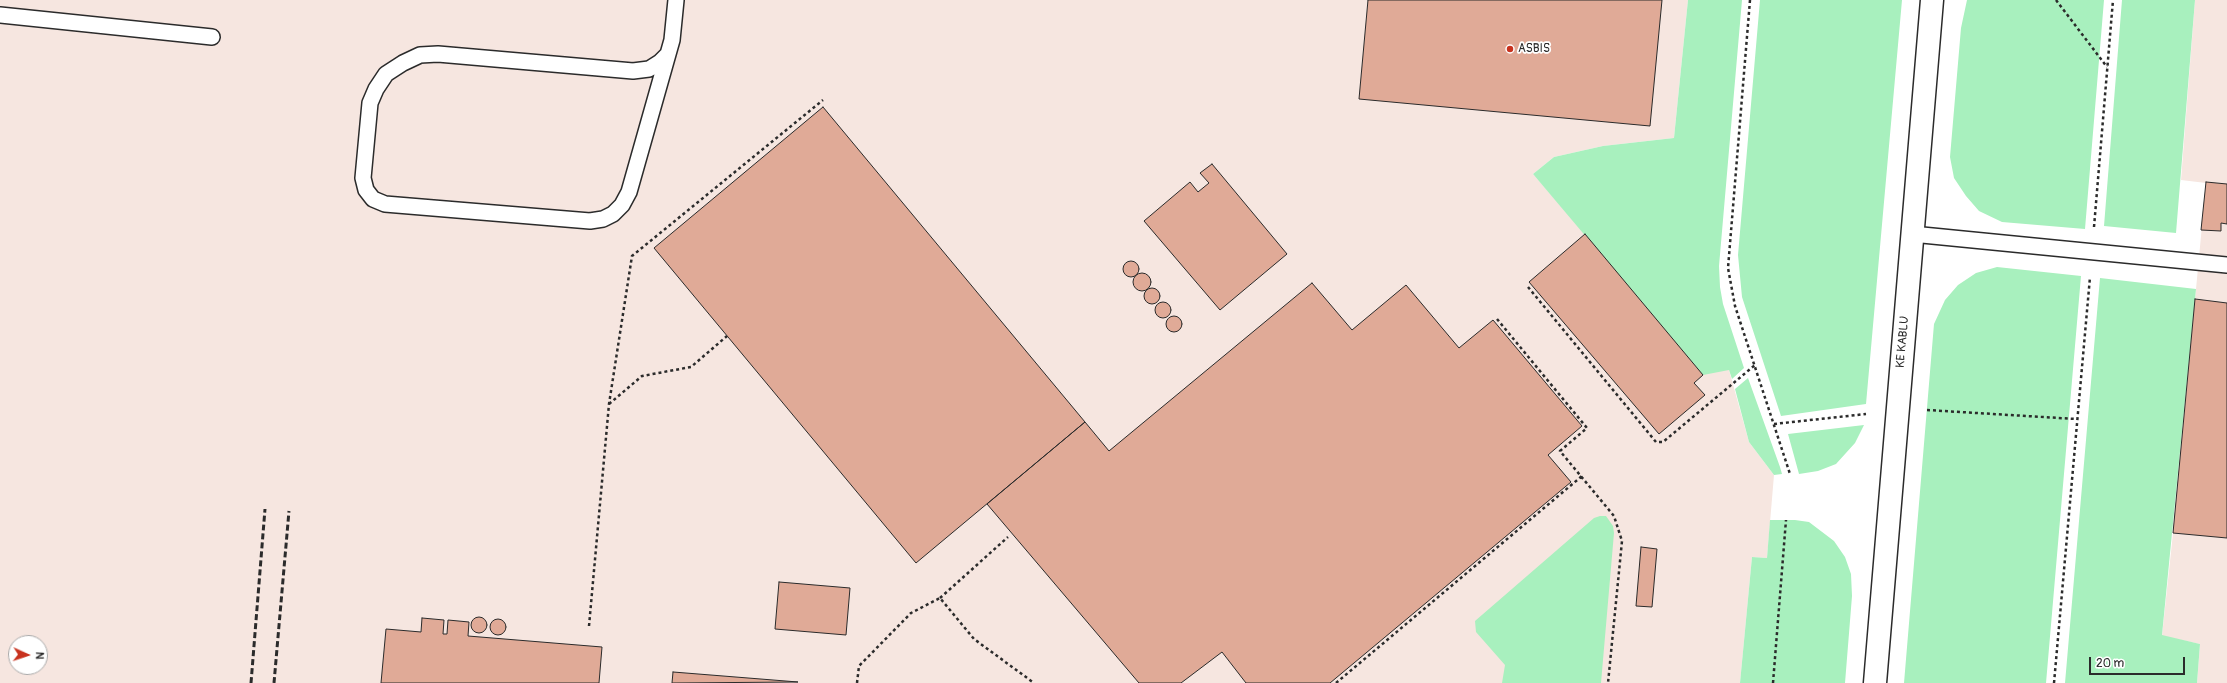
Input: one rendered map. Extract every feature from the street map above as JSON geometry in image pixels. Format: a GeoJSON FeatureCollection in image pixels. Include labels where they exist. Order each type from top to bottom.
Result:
{"type":"FeatureCollection","features":[{"type":"Feature","properties":{"kind":"street","name":"KE KABLU"},"geometry":{"type":"LineString","coordinates":[[1875,683],[1932,0]]}},
{"type":"Feature","properties":{"kind":"lane"},"geometry":{"type":"LineString","coordinates":[[667,55],[660,62],[649,69],[634,71],[438,54],[420,55],[403,63],[386,74],[376,89],[370,103],[363,178],[366,190],[372,199],[385,204],[590,221],[603,219],[613,214],[622,205],[629,192],[672,40],[676,0]]}},
{"type":"Feature","properties":{"kind":"lane"},"geometry":{"type":"LineString","coordinates":[[0,15],[212,36]]}},
{"type":"Feature","properties":{"kind":"lane"},"geometry":{"type":"LineString","coordinates":[[1912,234],[2227,265]]}},
{"type":"Feature","properties":{"kind":"path"},"geometry":{"type":"LineString","coordinates":[[1750,0],[1728,268],[1735,306],[1790,474]]}},
{"type":"Feature","properties":{"kind":"path"},"geometry":{"type":"LineString","coordinates":[[2056,0],[2107,68]]}},
{"type":"Feature","properties":{"kind":"path"},"geometry":{"type":"LineString","coordinates":[[2094,232],[2113,0]]}},
{"type":"Feature","properties":{"kind":"path"},"geometry":{"type":"LineString","coordinates":[[589,626],[608,404],[632,256],[823,100]]}},
{"type":"Feature","properties":{"kind":"path"},"geometry":{"type":"LineString","coordinates":[[2054,683],[2076,419],[2090,277]]}},
{"type":"Feature","properties":{"kind":"path"},"geometry":{"type":"LineString","coordinates":[[1528,287],[1656,442],[1663,442],[1755,365]]}},
{"type":"Feature","properties":{"kind":"path"},"geometry":{"type":"LineString","coordinates":[[1498,319],[1587,428],[1560,451],[1614,516],[1622,541],[1608,683]]}},
{"type":"Feature","properties":{"kind":"path"},"geometry":{"type":"LineString","coordinates":[[608,404],[642,376],[691,367],[727,336]]}},
{"type":"Feature","properties":{"kind":"path"},"geometry":{"type":"LineString","coordinates":[[1927,410],[2076,419]]}},
{"type":"Feature","properties":{"kind":"path"},"geometry":{"type":"LineString","coordinates":[[1774,424],[1866,414]]}},
{"type":"Feature","properties":{"kind":"path"},"geometry":{"type":"LineString","coordinates":[[1336,683],[1582,476]]}},
{"type":"Feature","properties":{"kind":"path"},"geometry":{"type":"LineString","coordinates":[[1773,683],[1786,520]]}},
{"type":"Feature","properties":{"kind":"path"},"geometry":{"type":"LineString","coordinates":[[857,683],[859,666],[911,613],[940,598],[1008,537]]}},
{"type":"Feature","properties":{"kind":"path"},"geometry":{"type":"LineString","coordinates":[[940,598],[974,639],[1034,683]]}},
{"type":"Feature","properties":{"kind":"shaded area"},"geometry":{"type":"Polygon","coordinates":[[[0,0],[1688,0],[1674,138],[1603,146],[1554,157],[1533,174],[1585,234],[1729,370],[1749,442],[1774,475],[1767,558],[1752,557],[1740,683],[0,683],[0,0]]]}},
{"type":"Feature","properties":{"kind":"shaded area"},"geometry":{"type":"Polygon","coordinates":[[[2195,0],[2227,0],[2227,683],[2197,683],[2200,644],[2162,636],[2206,183],[2181,180],[2195,0]]]}},
{"type":"Feature","properties":{"kind":"green space"},"geometry":{"type":"Polygon","coordinates":[[[1688,0],[1742,0],[1719,266],[1720,287],[1723,304],[1744,368],[1732,379],[1729,370],[1703,375],[1533,174],[1554,157],[1603,146],[1674,138],[1688,0]]]}},
{"type":"Feature","properties":{"kind":"green space"},"geometry":{"type":"Polygon","coordinates":[[[1760,0],[1902,0],[1866,404],[1781,416],[1742,297],[1738,255],[1760,0]]]}},
{"type":"Feature","properties":{"kind":"green space"},"geometry":{"type":"Polygon","coordinates":[[[1967,0],[2104,0],[2085,229],[2002,222],[1979,211],[1966,196],[1954,178],[1950,157],[1961,28],[1967,0]]]}},
{"type":"Feature","properties":{"kind":"green space"},"geometry":{"type":"Polygon","coordinates":[[[2122,0],[2195,0],[2176,233],[2104,226],[2122,0]]]}},
{"type":"Feature","properties":{"kind":"green space"},"geometry":{"type":"Polygon","coordinates":[[[1997,267],[2081,276],[2046,683],[1904,683],[1934,324],[1945,300],[1958,285],[1976,273],[1997,267]]]}},
{"type":"Feature","properties":{"kind":"green space"},"geometry":{"type":"Polygon","coordinates":[[[2100,278],[2196,289],[2162,635],[2200,644],[2197,683],[2065,683],[2100,278]]]}},
{"type":"Feature","properties":{"kind":"green space"},"geometry":{"type":"Polygon","coordinates":[[[1748,378],[1782,474],[1774,475],[1749,442],[1735,389],[1748,378]]]}},
{"type":"Feature","properties":{"kind":"green space"},"geometry":{"type":"Polygon","coordinates":[[[1864,425],[1855,443],[1836,464],[1818,471],[1799,474],[1788,434],[1864,425]]]}},
{"type":"Feature","properties":{"kind":"green space"},"geometry":{"type":"Polygon","coordinates":[[[1606,516],[1613,526],[1614,533],[1601,683],[1502,683],[1505,665],[1476,632],[1475,621],[1594,518],[1606,516]]]}},
{"type":"Feature","properties":{"kind":"green space"},"geometry":{"type":"Polygon","coordinates":[[[1770,520],[1795,520],[1809,522],[1834,541],[1845,557],[1851,574],[1852,596],[1845,683],[1740,683],[1752,557],[1767,558],[1770,520]]]}},
{"type":"Feature","properties":{"kind":"building","name":"ASBIS"},"geometry":{"type":"Polygon","coordinates":[[[1368,0],[1662,0],[1650,126],[1359,99],[1368,0]]]}},
{"type":"Feature","properties":{"kind":"building"},"geometry":{"type":"Polygon","coordinates":[[[823,107],[1085,422],[916,563],[654,248],[823,107]]]}},
{"type":"Feature","properties":{"kind":"building"},"geometry":{"type":"Polygon","coordinates":[[[1212,164],[1287,254],[1220,310],[1144,221],[1190,182],[1198,192],[1209,183],[1200,173],[1212,164]]]}},
{"type":"Feature","properties":{"kind":"building"},"geometry":{"type":"Polygon","coordinates":[[[2206,182],[2227,184],[2227,224],[2221,223],[2221,231],[2201,230],[2206,182]]]}},
{"type":"Feature","properties":{"kind":"building"},"geometry":{"type":"Polygon","coordinates":[[[1585,234],[1703,375],[1694,383],[1705,395],[1659,434],[1529,282],[1585,234]]]}},
{"type":"Feature","properties":{"kind":"building"},"geometry":{"type":"Polygon","coordinates":[[[1128,261],[1134,261],[1139,266],[1137,275],[1134,277],[1128,277],[1123,272],[1123,266],[1128,261]]]}},
{"type":"Feature","properties":{"kind":"building"},"geometry":{"type":"Polygon","coordinates":[[[1142,273],[1148,276],[1151,282],[1148,288],[1142,291],[1136,288],[1133,282],[1136,276],[1142,273]]]}},
{"type":"Feature","properties":{"kind":"building"},"geometry":{"type":"Polygon","coordinates":[[[1312,283],[1352,330],[1406,285],[1459,348],[1493,320],[1582,426],[1548,455],[1571,482],[1330,683],[1246,683],[1222,652],[1181,683],[1139,683],[987,504],[1085,422],[1109,451],[1312,283]]]}},
{"type":"Feature","properties":{"kind":"building"},"geometry":{"type":"Polygon","coordinates":[[[1149,288],[1155,288],[1160,293],[1158,302],[1155,304],[1149,304],[1144,299],[1144,293],[1149,288]]]}},
{"type":"Feature","properties":{"kind":"building"},"geometry":{"type":"Polygon","coordinates":[[[2195,299],[2227,303],[2227,538],[2173,533],[2195,299]]]}},
{"type":"Feature","properties":{"kind":"building"},"geometry":{"type":"Polygon","coordinates":[[[1160,302],[1166,302],[1171,307],[1169,316],[1166,318],[1160,318],[1155,313],[1155,307],[1160,302]]]}},
{"type":"Feature","properties":{"kind":"building"},"geometry":{"type":"Polygon","coordinates":[[[1171,316],[1177,316],[1182,321],[1180,330],[1177,332],[1171,332],[1166,327],[1166,321],[1171,316]]]}},
{"type":"Feature","properties":{"kind":"building"},"geometry":{"type":"Polygon","coordinates":[[[1641,547],[1657,549],[1652,607],[1636,606],[1641,547]]]}},
{"type":"Feature","properties":{"kind":"building"},"geometry":{"type":"Polygon","coordinates":[[[779,582],[850,588],[846,635],[775,629],[779,582]]]}},
{"type":"Feature","properties":{"kind":"building"},"geometry":{"type":"Polygon","coordinates":[[[476,617],[482,617],[487,622],[485,631],[482,633],[476,633],[471,628],[471,622],[476,617]]]}},
{"type":"Feature","properties":{"kind":"building"},"geometry":{"type":"Polygon","coordinates":[[[422,618],[444,620],[443,634],[447,634],[448,620],[469,622],[468,636],[602,647],[599,683],[381,683],[386,629],[421,632],[422,618]]]}},
{"type":"Feature","properties":{"kind":"building"},"geometry":{"type":"Polygon","coordinates":[[[495,619],[501,619],[506,624],[504,633],[501,635],[495,635],[490,630],[490,624],[495,619]]]}},
{"type":"Feature","properties":{"kind":"building"},"geometry":{"type":"Polygon","coordinates":[[[673,672],[798,682],[672,683],[673,672]]]}},
{"type":"Feature","properties":{"kind":"railway"},"geometry":{"type":"LineString","coordinates":[[251,683],[265,509]]}},
{"type":"Feature","properties":{"kind":"railway"},"geometry":{"type":"LineString","coordinates":[[274,683],[289,511]]}},
{"type":"Feature","properties":{"kind":"place","name":"ASBIS"},"geometry":{"type":"Point","coordinates":[1510,49]}}]}
